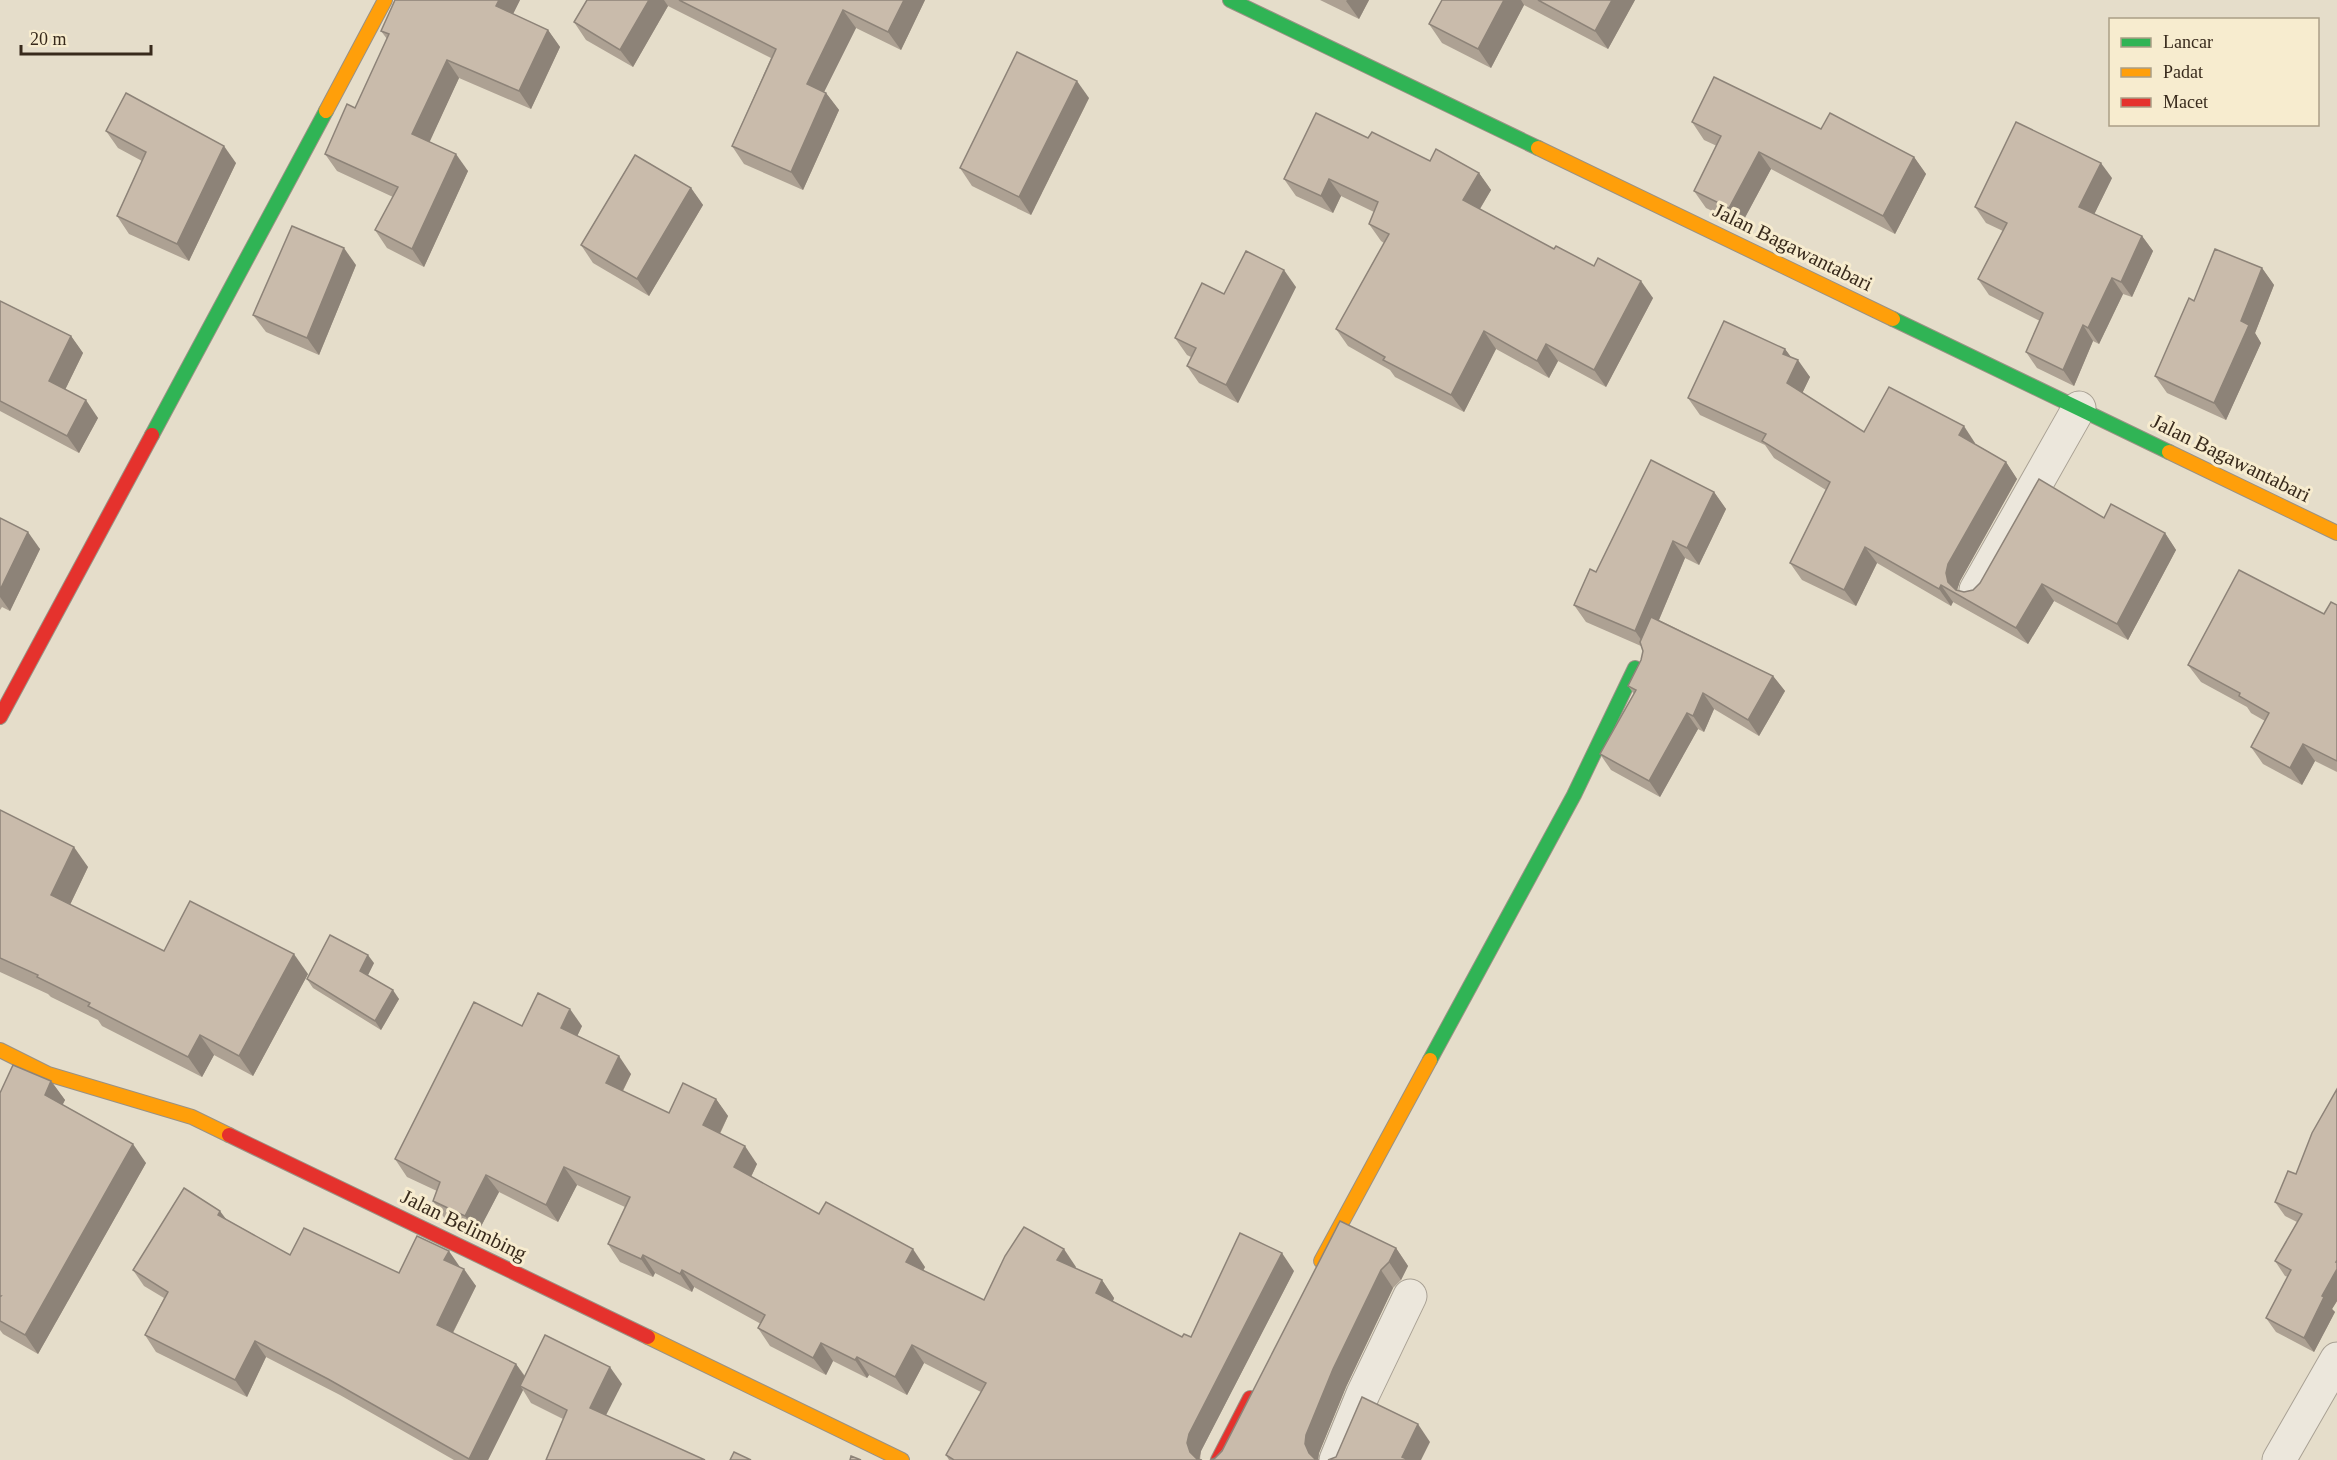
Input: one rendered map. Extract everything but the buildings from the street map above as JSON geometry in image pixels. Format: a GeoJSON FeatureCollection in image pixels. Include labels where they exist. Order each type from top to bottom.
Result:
{"type":"FeatureCollection","features":[{"type":"Feature","properties":{"kind":"street"},"geometry":{"type":"LineString","coordinates":[[0,717],[385,0]]}},
{"type":"Feature","properties":{"kind":"street","name":"Jalan Bagawantabari"},"geometry":{"type":"LineString","coordinates":[[1230,0],[2337,532]]}},
{"type":"Feature","properties":{"kind":"street"},"geometry":{"type":"LineString","coordinates":[[1976,590],[2079,408]]}},
{"type":"Feature","properties":{"kind":"street"},"geometry":{"type":"LineString","coordinates":[[1314,1273],[1574,795],[1635,668]]}},
{"type":"Feature","properties":{"kind":"street","name":"Jalan Belimbing"},"geometry":{"type":"LineString","coordinates":[[3,1058],[48,1074],[192,1117],[902,1460]]}},
{"type":"Feature","properties":{"kind":"street"},"geometry":{"type":"LineString","coordinates":[[1335,1460],[1363,1394],[1410,1296]]}},
{"type":"Feature","properties":{"kind":"street"},"geometry":{"type":"LineString","coordinates":[[2279,1460],[2337,1359]]}},
{"type":"Feature","properties":{"kind":"street"},"geometry":{"type":"LineString","coordinates":[[1218,1460],[1256,1386]]}},
{"type":"Feature","properties":{"kind":"traffic: fast"},"geometry":{"type":"LineString","coordinates":[[1230,0],[1538,148]]}},
{"type":"Feature","properties":{"kind":"traffic: fast"},"geometry":{"type":"LineString","coordinates":[[152,435],[326,111]]}},
{"type":"Feature","properties":{"kind":"traffic: fast"},"geometry":{"type":"LineString","coordinates":[[1893,319],[2169,452]]}},
{"type":"Feature","properties":{"kind":"traffic: fast"},"geometry":{"type":"LineString","coordinates":[[1430,1060],[1574,795],[1635,668]]}},
{"type":"Feature","properties":{"kind":"traffic: slow"},"geometry":{"type":"LineString","coordinates":[[326,111],[385,0]]}},
{"type":"Feature","properties":{"kind":"traffic: slow"},"geometry":{"type":"LineString","coordinates":[[1538,148],[1893,319]]}},
{"type":"Feature","properties":{"kind":"traffic: slow"},"geometry":{"type":"LineString","coordinates":[[2169,452],[2337,533]]}},
{"type":"Feature","properties":{"kind":"traffic: slow"},"geometry":{"type":"LineString","coordinates":[[0,1050],[48,1074],[192,1117],[229,1135]]}},
{"type":"Feature","properties":{"kind":"traffic: slow"},"geometry":{"type":"LineString","coordinates":[[1321,1261],[1430,1060]]}},
{"type":"Feature","properties":{"kind":"traffic: slow"},"geometry":{"type":"LineString","coordinates":[[648,1337],[902,1460]]}},
{"type":"Feature","properties":{"kind":"traffic: jam"},"geometry":{"type":"LineString","coordinates":[[0,717],[152,435]]}},
{"type":"Feature","properties":{"kind":"traffic: jam"},"geometry":{"type":"LineString","coordinates":[[229,1135],[648,1337]]}},
{"type":"Feature","properties":{"kind":"traffic: jam"},"geometry":{"type":"LineString","coordinates":[[1218,1460],[1250,1398]]}}]}
